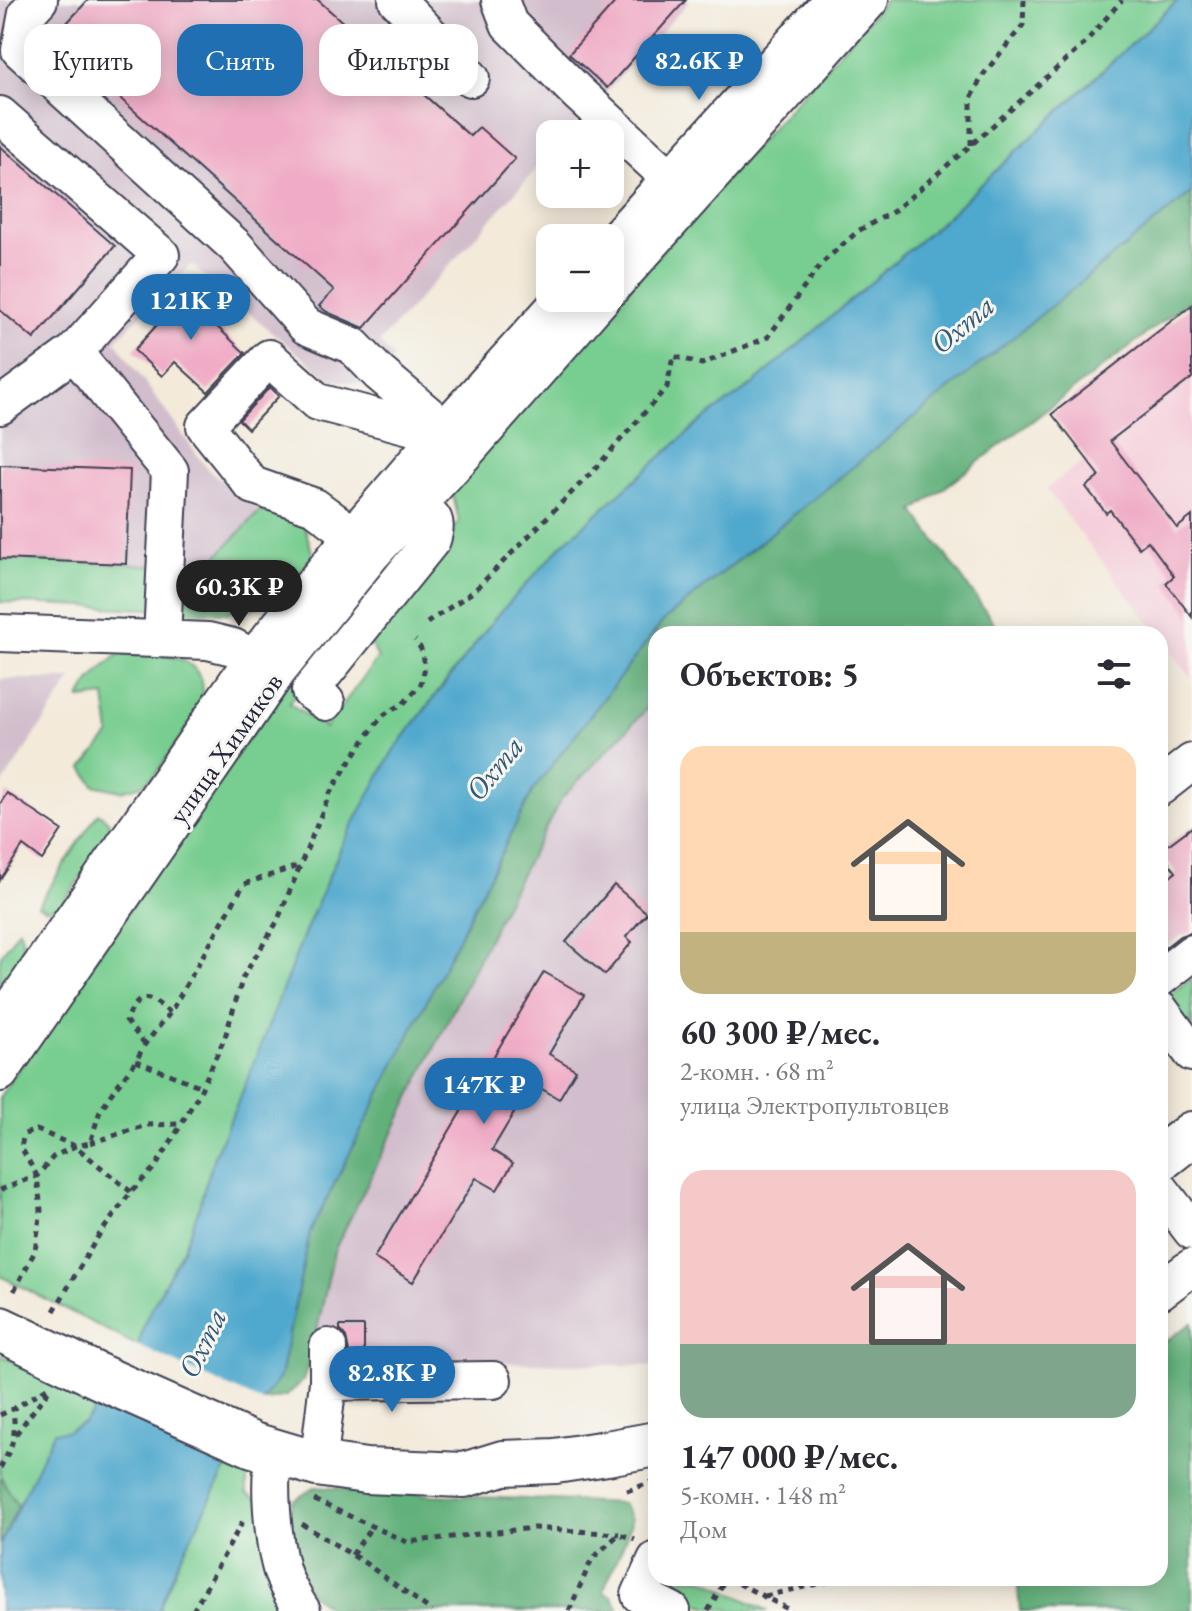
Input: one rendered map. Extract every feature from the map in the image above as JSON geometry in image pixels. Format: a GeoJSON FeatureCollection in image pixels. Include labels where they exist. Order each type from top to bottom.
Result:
{"type":"FeatureCollection","features":[{"type":"Feature","properties":{"kind":"main road"},"geometry":{"type":"LineString","coordinates":[[1168,1153],[1192,1134]]}},
{"type":"Feature","properties":{"kind":"main road"},"geometry":{"type":"LineString","coordinates":[[5,1307],[104,1365],[317,1464],[366,1471],[464,1475],[503,1463],[555,1461],[648,1445]]}},
{"type":"Feature","properties":{"kind":"main road"},"geometry":{"type":"LineString","coordinates":[[264,1440],[292,1435],[368,1447],[464,1453],[503,1463]]}},
{"type":"Feature","properties":{"kind":"street"},"geometry":{"type":"LineString","coordinates":[[39,0],[27,13],[20,50],[235,246],[306,326],[353,346],[450,438]]}},
{"type":"Feature","properties":{"kind":"street"},"geometry":{"type":"LineString","coordinates":[[397,0],[420,24]]}},
{"type":"Feature","properties":{"kind":"street"},"geometry":{"type":"LineString","coordinates":[[500,0],[509,24],[681,188]]}},
{"type":"Feature","properties":{"kind":"street"},"geometry":{"type":"LineString","coordinates":[[624,269],[681,188],[832,0]]}},
{"type":"Feature","properties":{"kind":"street"},"geometry":{"type":"LineString","coordinates":[[624,234],[681,188],[870,0]]}},
{"type":"Feature","properties":{"kind":"street"},"geometry":{"type":"LineString","coordinates":[[0,115],[161,255],[74,352],[0,406]]}},
{"type":"Feature","properties":{"kind":"street","name":"улица Химиков"},"geometry":{"type":"LineString","coordinates":[[0,1025],[266,664],[417,505],[450,438],[552,312]]}},
{"type":"Feature","properties":{"kind":"street","name":"улица Химиков"},"geometry":{"type":"LineString","coordinates":[[0,1073],[353,535],[450,438],[587,312]]}},
{"type":"Feature","properties":{"kind":"street"},"geometry":{"type":"LineString","coordinates":[[74,352],[170,471],[162,638]]}},
{"type":"Feature","properties":{"kind":"street"},"geometry":{"type":"LineString","coordinates":[[353,535],[315,507],[252,485],[205,426],[269,358],[318,402],[450,438]]}},
{"type":"Feature","properties":{"kind":"street"},"geometry":{"type":"LineString","coordinates":[[326,702],[310,691],[432,540],[436,527],[433,518],[417,505]]}},
{"type":"Feature","properties":{"kind":"street"},"geometry":{"type":"LineString","coordinates":[[0,633],[208,641],[233,647],[266,664]]}},
{"type":"Feature","properties":{"kind":"street"},"geometry":{"type":"LineString","coordinates":[[1168,781],[1192,762]]}},
{"type":"Feature","properties":{"kind":"street"},"geometry":{"type":"LineString","coordinates":[[1168,972],[1192,953]]}},
{"type":"Feature","properties":{"kind":"street"},"geometry":{"type":"LineString","coordinates":[[1168,1021],[1192,1053]]}},
{"type":"Feature","properties":{"kind":"street"},"geometry":{"type":"LineString","coordinates":[[1168,1285],[1192,1267]]}},
{"type":"Feature","properties":{"kind":"street"},"geometry":{"type":"LineString","coordinates":[[321,1441],[328,1365],[493,1380]]}},
{"type":"Feature","properties":{"kind":"street"},"geometry":{"type":"LineString","coordinates":[[264,1440],[271,1467],[261,1508],[287,1585],[302,1611]]}},
{"type":"Feature","properties":{"kind":"street"},"geometry":{"type":"LineString","coordinates":[[648,1563],[640,1595],[672,1611]]}},
{"type":"Feature","properties":{"kind":"path"},"geometry":{"type":"LineString","coordinates":[[971,145],[971,98],[983,75],[1023,25],[1024,0]]}},
{"type":"Feature","properties":{"kind":"path"},"geometry":{"type":"LineString","coordinates":[[427,623],[474,591],[595,469],[667,387],[673,356],[702,364],[768,337],[822,263],[858,231],[894,211],[971,145],[1082,46],[1122,0]]}},
{"type":"Feature","properties":{"kind":"path"},"geometry":{"type":"LineString","coordinates":[[54,1311],[97,1238],[131,1192],[156,1166],[202,1087],[225,1037],[243,977],[277,922],[330,793],[385,714],[403,704],[421,684],[425,667],[421,649],[415,640]]}},
{"type":"Feature","properties":{"kind":"path"},"geometry":{"type":"LineString","coordinates":[[90,1143],[100,1111],[170,1013],[244,884],[299,866]]}},
{"type":"Feature","properties":{"kind":"path"},"geometry":{"type":"LineString","coordinates":[[145,1044],[126,1021],[134,1004],[144,999],[155,1000],[170,1013]]}},
{"type":"Feature","properties":{"kind":"path"},"geometry":{"type":"LineString","coordinates":[[136,1061],[202,1087]]}},
{"type":"Feature","properties":{"kind":"path"},"geometry":{"type":"LineString","coordinates":[[0,1190],[37,1176],[53,1157],[75,1146],[147,1125],[181,1124]]}},
{"type":"Feature","properties":{"kind":"path"},"geometry":{"type":"LineString","coordinates":[[5,1307],[35,1251],[41,1210],[37,1176],[21,1147],[24,1134],[37,1130],[75,1146],[131,1192]]}},
{"type":"Feature","properties":{"kind":"path"},"geometry":{"type":"LineString","coordinates":[[0,1415],[53,1385],[15,1434],[0,1468]]}},
{"type":"Feature","properties":{"kind":"path"},"geometry":{"type":"LineString","coordinates":[[13,1409],[15,1434]]}},
{"type":"Feature","properties":{"kind":"path"},"geometry":{"type":"LineString","coordinates":[[627,1491],[648,1484]]}},
{"type":"Feature","properties":{"kind":"path"},"geometry":{"type":"LineString","coordinates":[[307,1489],[313,1499],[407,1542],[533,1528],[619,1534],[648,1549]]}},
{"type":"Feature","properties":{"kind":"path"},"geometry":{"type":"LineString","coordinates":[[205,1611],[194,1608],[261,1508],[352,1555],[432,1611]]}},
{"type":"Feature","properties":{"kind":"path"},"geometry":{"type":"LineString","coordinates":[[352,1555],[372,1526]]}},
{"type":"Feature","properties":{"kind":"path"},"geometry":{"type":"LineString","coordinates":[[569,1611],[592,1559],[619,1534]]}},
{"type":"Feature","properties":{"kind":"path"},"geometry":{"type":"LineString","coordinates":[[708,1611],[722,1586]]}},
{"type":"Feature","properties":{"kind":"path"},"geometry":{"type":"LineString","coordinates":[[744,1586],[792,1611]]}},
{"type":"Feature","properties":{"kind":"path"},"geometry":{"type":"LineString","coordinates":[[765,1596],[809,1586]]}},
{"type":"Feature","properties":{"kind":"shaded area"},"geometry":{"type":"Polygon","coordinates":[[[0,0],[690,0],[581,120],[536,120],[536,169],[379,343],[394,358],[371,385],[330,380],[191,265],[115,341],[208,470],[260,511],[204,570],[0,559],[0,0]]]}},
{"type":"Feature","properties":{"kind":"shaded area"},"geometry":{"type":"Polygon","coordinates":[[[1192,378],[1192,679],[1168,648],[1168,626],[1152,626],[1046,489],[1192,378]]]}},
{"type":"Feature","properties":{"kind":"shaded area"},"geometry":{"type":"Polygon","coordinates":[[[0,679],[72,679],[0,788],[0,679]]]}},
{"type":"Feature","properties":{"kind":"shaded area"},"geometry":{"type":"Polygon","coordinates":[[[648,707],[648,1366],[311,1358],[334,1251],[512,891],[561,799],[648,707]]]}},
{"type":"Feature","properties":{"kind":"green space"},"geometry":{"type":"Polygon","coordinates":[[[886,0],[1178,0],[939,224],[752,385],[701,421],[564,543],[496,617],[439,690],[392,753],[342,845],[214,1156],[183,1249],[146,1319],[138,1346],[0,1276],[0,1096],[278,696],[417,519],[418,537],[289,703],[325,728],[378,658],[368,639],[459,521],[451,487],[607,312],[624,312],[624,293],[886,0]]]}},
{"type":"Feature","properties":{"kind":"green space"},"geometry":{"type":"Polygon","coordinates":[[[1192,192],[1192,299],[914,511],[996,626],[659,626],[1192,192]]]}},
{"type":"Feature","properties":{"kind":"green space"},"geometry":{"type":"Polygon","coordinates":[[[260,511],[302,517],[313,556],[276,603],[228,613],[0,602],[0,559],[204,570],[260,511]]]}},
{"type":"Feature","properties":{"kind":"green space"},"geometry":{"type":"Polygon","coordinates":[[[648,641],[648,707],[561,799],[512,891],[334,1251],[311,1358],[303,1381],[286,1396],[262,1401],[280,1377],[310,1232],[533,790],[648,641]]]}},
{"type":"Feature","properties":{"kind":"green space"},"geometry":{"type":"Polygon","coordinates":[[[118,655],[163,656],[189,664],[197,672],[202,686],[203,704],[155,775],[142,785],[121,791],[94,785],[83,768],[110,734],[105,696],[80,699],[91,680],[118,655]]]}},
{"type":"Feature","properties":{"kind":"green space"},"geometry":{"type":"Polygon","coordinates":[[[98,813],[108,821],[111,832],[61,906],[46,909],[38,905],[98,813]]]}},
{"type":"Feature","properties":{"kind":"green space"},"geometry":{"type":"Polygon","coordinates":[[[19,929],[22,956],[16,972],[0,995],[0,957],[19,929]]]}},
{"type":"Feature","properties":{"kind":"green space"},"geometry":{"type":"Polygon","coordinates":[[[1192,978],[1192,1028],[1168,998],[1192,978]]]}},
{"type":"Feature","properties":{"kind":"green space"},"geometry":{"type":"Polygon","coordinates":[[[1192,1323],[1192,1611],[1020,1611],[1018,1586],[1168,1586],[1168,1340],[1192,1323]]]}},
{"type":"Feature","properties":{"kind":"green space"},"geometry":{"type":"Polygon","coordinates":[[[0,1355],[100,1398],[84,1423],[68,1431],[18,1506],[0,1545],[0,1355]]]}},
{"type":"Feature","properties":{"kind":"green space"},"geometry":{"type":"Polygon","coordinates":[[[232,1457],[247,1464],[247,1493],[260,1501],[286,1611],[158,1611],[178,1563],[232,1457]]]}},
{"type":"Feature","properties":{"kind":"green space"},"geometry":{"type":"Polygon","coordinates":[[[0,1476],[18,1506],[0,1545],[0,1476]]]}},
{"type":"Feature","properties":{"kind":"green space"},"geometry":{"type":"Polygon","coordinates":[[[315,1487],[623,1503],[631,1521],[630,1526],[603,1592],[612,1596],[619,1609],[332,1611],[308,1592],[284,1524],[293,1501],[315,1487]]]}},
{"type":"Feature","properties":{"kind":"green space"},"geometry":{"type":"Polygon","coordinates":[[[672,1586],[718,1586],[768,1611],[709,1607],[684,1597],[672,1586]]]}},
{"type":"Feature","properties":{"kind":"water","name":"Охта"},"geometry":{"type":"Polygon","coordinates":[[[1178,0],[1192,0],[1192,192],[659,626],[648,626],[648,641],[533,790],[310,1232],[280,1377],[262,1401],[232,1457],[178,1563],[158,1611],[0,1611],[0,1545],[54,1432],[68,1431],[84,1423],[138,1346],[146,1319],[183,1249],[214,1156],[342,845],[392,753],[496,617],[564,543],[701,421],[752,385],[939,224],[1178,0]]]}},
{"type":"Feature","properties":{"kind":"pier"},"geometry":{"type":"Polygon","coordinates":[[[134,1344],[265,1403],[236,1459],[96,1396],[134,1344]]]}},
{"type":"Feature","properties":{"kind":"building"},"geometry":{"type":"Polygon","coordinates":[[[88,0],[318,0],[345,24],[319,24],[319,96],[425,96],[470,136],[479,127],[515,159],[364,328],[319,306],[334,290],[118,96],[161,96],[161,24],[66,24],[88,0]]]}},
{"type":"Feature","properties":{"kind":"building"},"geometry":{"type":"Polygon","coordinates":[[[617,0],[686,0],[607,88],[569,54],[617,0]]]}},
{"type":"Feature","properties":{"kind":"building"},"geometry":{"type":"Polygon","coordinates":[[[0,146],[115,246],[34,339],[0,310],[0,146]]]}},
{"type":"Feature","properties":{"kind":"building"},"geometry":{"type":"Polygon","coordinates":[[[192,287],[220,313],[212,322],[245,353],[208,392],[175,362],[162,376],[134,350],[192,287]]]}},
{"type":"Feature","properties":{"kind":"building"},"geometry":{"type":"Polygon","coordinates":[[[1192,305],[1192,378],[1110,441],[1177,528],[1192,516],[1192,617],[1166,583],[1174,576],[1148,541],[1139,548],[1110,510],[1106,513],[1086,487],[1100,476],[1052,414],[1192,305]]]}},
{"type":"Feature","properties":{"kind":"building"},"geometry":{"type":"Polygon","coordinates":[[[270,387],[279,396],[248,429],[239,420],[270,387]]]}},
{"type":"Feature","properties":{"kind":"building"},"geometry":{"type":"Polygon","coordinates":[[[0,465],[130,470],[126,564],[0,559],[0,465]]]}},
{"type":"Feature","properties":{"kind":"building"},"geometry":{"type":"Polygon","coordinates":[[[7,793],[62,830],[42,860],[23,846],[0,880],[0,804],[7,793]]]}},
{"type":"Feature","properties":{"kind":"building"},"geometry":{"type":"Polygon","coordinates":[[[1192,827],[1192,932],[1168,945],[1168,878],[1176,872],[1168,862],[1168,845],[1192,827]]]}},
{"type":"Feature","properties":{"kind":"building"},"geometry":{"type":"Polygon","coordinates":[[[614,885],[647,913],[626,937],[632,942],[605,975],[566,942],[614,885]]]}},
{"type":"Feature","properties":{"kind":"building"},"geometry":{"type":"Polygon","coordinates":[[[544,972],[584,995],[549,1054],[576,1070],[559,1099],[532,1083],[492,1150],[513,1163],[497,1190],[476,1178],[413,1282],[374,1258],[544,972]]]}},
{"type":"Feature","properties":{"kind":"building"},"geometry":{"type":"Polygon","coordinates":[[[340,1326],[364,1326],[364,1353],[349,1353],[340,1326]]]}}]}
